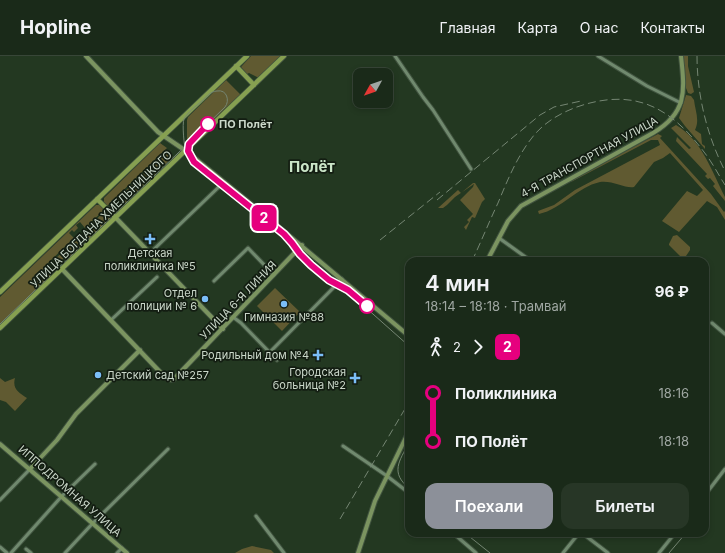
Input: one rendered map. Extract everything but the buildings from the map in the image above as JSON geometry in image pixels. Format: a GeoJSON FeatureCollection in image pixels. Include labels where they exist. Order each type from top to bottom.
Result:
{"type":"FeatureCollection","features":[{"type":"Feature","properties":{"kind":"main road"},"geometry":{"type":"LineString","coordinates":[[86,56],[163,135],[186,151],[302,245],[405,333]]}},
{"type":"Feature","properties":{"kind":"main road","name":"УЛИЦА БОГДАНА ХМЕЛЬНИЦКОГО"},"geometry":{"type":"LineString","coordinates":[[0,292],[247,56]]}},
{"type":"Feature","properties":{"kind":"main road","name":"УЛИЦА БОГДАНА ХМЕЛЬНИЦКОГО"},"geometry":{"type":"LineString","coordinates":[[0,328],[284,56]]}},
{"type":"Feature","properties":{"kind":"main road","name":"4-Я ТРАНСПОРТНАЯ УЛИЦА"},"geometry":{"type":"LineString","coordinates":[[489,257],[512,215],[525,203],[659,130],[673,118],[678,112],[683,91],[681,56]]}},
{"type":"Feature","properties":{"kind":"main road"},"geometry":{"type":"LineString","coordinates":[[236,66],[254,85]]}},
{"type":"Feature","properties":{"kind":"main road"},"geometry":{"type":"LineString","coordinates":[[97,199],[223,329]]}},
{"type":"Feature","properties":{"kind":"main road","name":"УЛИЦА 6-Я ЛИНИЯ"},"geometry":{"type":"LineString","coordinates":[[140,350],[168,379],[175,379],[302,245]]}},
{"type":"Feature","properties":{"kind":"main road"},"geometry":{"type":"LineString","coordinates":[[30,469],[57,440],[76,414],[140,350],[62,268]]}},
{"type":"Feature","properties":{"kind":"main road"},"geometry":{"type":"LineString","coordinates":[[358,553],[368,521],[387,476],[405,439]]}},
{"type":"Feature","properties":{"kind":"main road","name":"ИППОДРОМНАЯ УЛИЦА"},"geometry":{"type":"LineString","coordinates":[[0,444],[127,553]]}},
{"type":"Feature","properties":{"kind":"street"},"geometry":{"type":"LineString","coordinates":[[395,56],[422,97],[433,110],[471,169]]}},
{"type":"Feature","properties":{"kind":"street"},"geometry":{"type":"LineString","coordinates":[[598,56],[647,86],[681,102]]}},
{"type":"Feature","properties":{"kind":"street"},"geometry":{"type":"LineString","coordinates":[[150,253],[224,182]]}},
{"type":"Feature","properties":{"kind":"street"},"geometry":{"type":"LineString","coordinates":[[499,238],[525,257]]}},
{"type":"Feature","properties":{"kind":"street"},"geometry":{"type":"LineString","coordinates":[[214,281],[248,248],[274,275]]}},
{"type":"Feature","properties":{"kind":"street"},"geometry":{"type":"LineString","coordinates":[[111,320],[157,277]]}},
{"type":"Feature","properties":{"kind":"street"},"geometry":{"type":"LineString","coordinates":[[269,353],[342,279]]}},
{"type":"Feature","properties":{"kind":"street"},"geometry":{"type":"LineString","coordinates":[[234,317],[277,360]]}},
{"type":"Feature","properties":{"kind":"street"},"geometry":{"type":"LineString","coordinates":[[712,323],[725,334]]}},
{"type":"Feature","properties":{"kind":"street"},"geometry":{"type":"LineString","coordinates":[[343,446],[405,490]]}},
{"type":"Feature","properties":{"kind":"street"},"geometry":{"type":"LineString","coordinates":[[65,553],[93,523],[168,449]]}},
{"type":"Feature","properties":{"kind":"street"},"geometry":{"type":"LineString","coordinates":[[11,553],[62,496],[95,464]]}},
{"type":"Feature","properties":{"kind":"street"},"geometry":{"type":"LineString","coordinates":[[0,500],[30,469]]}},
{"type":"Feature","properties":{"kind":"street"},"geometry":{"type":"LineString","coordinates":[[709,490],[725,469]]}},
{"type":"Feature","properties":{"kind":"street"},"geometry":{"type":"LineString","coordinates":[[256,516],[284,553]]}},
{"type":"Feature","properties":{"kind":"street"},"geometry":{"type":"LineString","coordinates":[[458,537],[476,553]]}},
{"type":"Feature","properties":{"kind":"street"},"geometry":{"type":"LineString","coordinates":[[563,553],[576,537]]}},
{"type":"Feature","properties":{"kind":"street"},"geometry":{"type":"LineString","coordinates":[[587,537],[608,553]]}},
{"type":"Feature","properties":{"kind":"street"},"geometry":{"type":"LineString","coordinates":[[659,553],[671,537]]}},
{"type":"Feature","properties":{"kind":"street"},"geometry":{"type":"LineString","coordinates":[[0,547],[7,553]]}},
{"type":"Feature","properties":{"kind":"street"},"geometry":{"type":"LineString","coordinates":[[117,553],[122,548]]}},
{"type":"Feature","properties":{"kind":"street"},"geometry":{"type":"LineString","coordinates":[[26,549],[30,553]]}},
{"type":"Feature","properties":{"kind":"shaded area"},"geometry":{"type":"Polygon","coordinates":[[[251,56],[282,56],[259,78],[249,73],[247,74],[241,67],[251,56]]]}},
{"type":"Feature","properties":{"kind":"shaded area"},"geometry":{"type":"Polygon","coordinates":[[[683,56],[688,56],[688,66],[694,92],[691,94],[688,93],[684,83],[683,56]]]}},
{"type":"Feature","properties":{"kind":"shaded area"},"geometry":{"type":"Polygon","coordinates":[[[226,80],[241,95],[191,142],[187,139],[188,117],[226,80]]]}},
{"type":"Feature","properties":{"kind":"shaded area"},"geometry":{"type":"Polygon","coordinates":[[[686,95],[691,96],[694,100],[697,119],[695,130],[701,134],[702,144],[705,146],[705,149],[679,118],[686,95]]]}},
{"type":"Feature","properties":{"kind":"shaded area"},"geometry":{"type":"Polygon","coordinates":[[[676,125],[685,131],[700,148],[711,167],[725,197],[725,201],[713,186],[715,184],[710,178],[708,179],[705,176],[707,174],[676,141],[677,137],[689,149],[691,148],[671,128],[676,125]]]}},
{"type":"Feature","properties":{"kind":"shaded area"},"geometry":{"type":"Polygon","coordinates":[[[658,134],[662,136],[660,138],[711,194],[724,212],[725,211],[725,220],[717,207],[707,201],[679,232],[662,221],[687,191],[697,196],[703,190],[670,153],[654,162],[634,187],[627,187],[609,182],[600,182],[584,188],[555,208],[539,214],[538,211],[554,205],[575,190],[660,145],[658,140],[651,140],[571,182],[574,178],[658,134]]]}},
{"type":"Feature","properties":{"kind":"shaded area"},"geometry":{"type":"Polygon","coordinates":[[[160,143],[167,148],[107,206],[104,202],[104,198],[160,143]]]}},
{"type":"Feature","properties":{"kind":"shaded area"},"geometry":{"type":"Polygon","coordinates":[[[168,150],[173,157],[116,212],[113,212],[109,207],[168,150]]]}},
{"type":"Feature","properties":{"kind":"shaded area"},"geometry":{"type":"Polygon","coordinates":[[[475,183],[485,199],[482,202],[475,218],[472,217],[466,230],[464,227],[469,222],[467,220],[473,214],[460,200],[473,187],[474,184],[462,192],[475,183]]]}},
{"type":"Feature","properties":{"kind":"shaded area"},"geometry":{"type":"Polygon","coordinates":[[[458,190],[461,193],[443,208],[438,208],[458,190]]]}},
{"type":"Feature","properties":{"kind":"shaded area"},"geometry":{"type":"Polygon","coordinates":[[[96,205],[101,205],[105,209],[85,228],[80,222],[76,225],[78,228],[74,232],[72,230],[69,233],[74,238],[47,264],[55,273],[0,326],[0,297],[96,205]]]}},
{"type":"Feature","properties":{"kind":"shaded area"},"geometry":{"type":"Polygon","coordinates":[[[106,210],[113,218],[67,260],[64,258],[57,265],[53,261],[74,241],[77,241],[80,244],[83,241],[81,239],[90,234],[86,229],[106,210]]]}},
{"type":"Feature","properties":{"kind":"shaded area"},"geometry":{"type":"Polygon","coordinates":[[[677,235],[690,247],[690,250],[686,256],[680,256],[669,245],[673,236],[677,235]]]}},
{"type":"Feature","properties":{"kind":"shaded area"},"geometry":{"type":"Polygon","coordinates":[[[275,288],[300,312],[282,331],[257,306],[275,288]]]}},
{"type":"Feature","properties":{"kind":"shaded area"},"geometry":{"type":"Polygon","coordinates":[[[0,378],[5,382],[15,378],[15,388],[27,398],[15,411],[6,402],[0,400],[0,378]]]}},
{"type":"Feature","properties":{"kind":"shaded area"},"geometry":{"type":"Polygon","coordinates":[[[252,546],[271,550],[274,553],[235,553],[252,546]]]}},
{"type":"Feature","properties":{"kind":"tram line"},"geometry":{"type":"LineString","coordinates":[[215,91],[223,92],[227,96],[227,105],[185,146],[183,130],[184,119],[209,94],[215,91]]}},
{"type":"Feature","properties":{"kind":"tram line","name":"2"},"geometry":{"type":"LineString","coordinates":[[208,124],[189,144],[188,151],[194,162],[290,239],[295,249],[329,280],[348,290],[367,306]]}},
{"type":"Feature","properties":{"kind":"tram line"},"geometry":{"type":"LineString","coordinates":[[0,324],[185,146]]}},
{"type":"Feature","properties":{"kind":"tram line"},"geometry":{"type":"LineString","coordinates":[[185,146],[186,152],[193,163],[288,240],[298,256],[310,267],[331,284],[347,291],[405,342]]}},
{"type":"Feature","properties":{"kind":"tram line"},"geometry":{"type":"LineString","coordinates":[[405,450],[398,467],[400,477],[405,484]]}},
{"type":"Feature","properties":{"kind":"tram line"},"geometry":{"type":"LineString","coordinates":[[470,537],[490,553]]}},
{"type":"Feature","properties":{"kind":"tram line"},"geometry":{"type":"LineString","coordinates":[[669,553],[683,537]]}},
{"type":"Feature","properties":{"kind":"railway"},"geometry":{"type":"LineString","coordinates":[[697,56],[697,71],[704,115],[713,144],[725,171]]}},
{"type":"Feature","properties":{"kind":"railway"},"geometry":{"type":"LineString","coordinates":[[474,257],[518,158],[529,142],[535,134],[553,118],[582,105],[608,100],[625,100],[641,102],[668,115],[693,138],[710,160],[725,185]]}},
{"type":"Feature","properties":{"kind":"railway"},"geometry":{"type":"LineString","coordinates":[[437,200],[540,115],[554,107],[581,101]]}},
{"type":"Feature","properties":{"kind":"railway"},"geometry":{"type":"LineString","coordinates":[[380,240],[440,192]]}},
{"type":"Feature","properties":{"kind":"railway"},"geometry":{"type":"LineString","coordinates":[[340,519],[405,409]]}},
{"type":"Feature","properties":{"kind":"place","name":"ПО Полёт"},"geometry":{"type":"Point","coordinates":[208,124]}},
{"type":"Feature","properties":{"kind":"place","name":"Детская поликлиника №5"},"geometry":{"type":"Point","coordinates":[150,239]}},
{"type":"Feature","properties":{"kind":"place","name":"Отдел полиции № 6"},"geometry":{"type":"Point","coordinates":[205,299]}},
{"type":"Feature","properties":{"kind":"place","name":"Гимназия №88"},"geometry":{"type":"Point","coordinates":[284,304]}},
{"type":"Feature","properties":{"kind":"place","name":"Родильный дом №4"},"geometry":{"type":"Point","coordinates":[318,355]}},
{"type":"Feature","properties":{"kind":"place","name":"Детский сад №257"},"geometry":{"type":"Point","coordinates":[98,375]}},
{"type":"Feature","properties":{"kind":"place","name":"Городская больница №2"},"geometry":{"type":"Point","coordinates":[355,378]}},
{"type":"Feature","properties":{"kind":"district","name":"Полёт"},"geometry":{"type":"Point","coordinates":[312,167]}}]}
